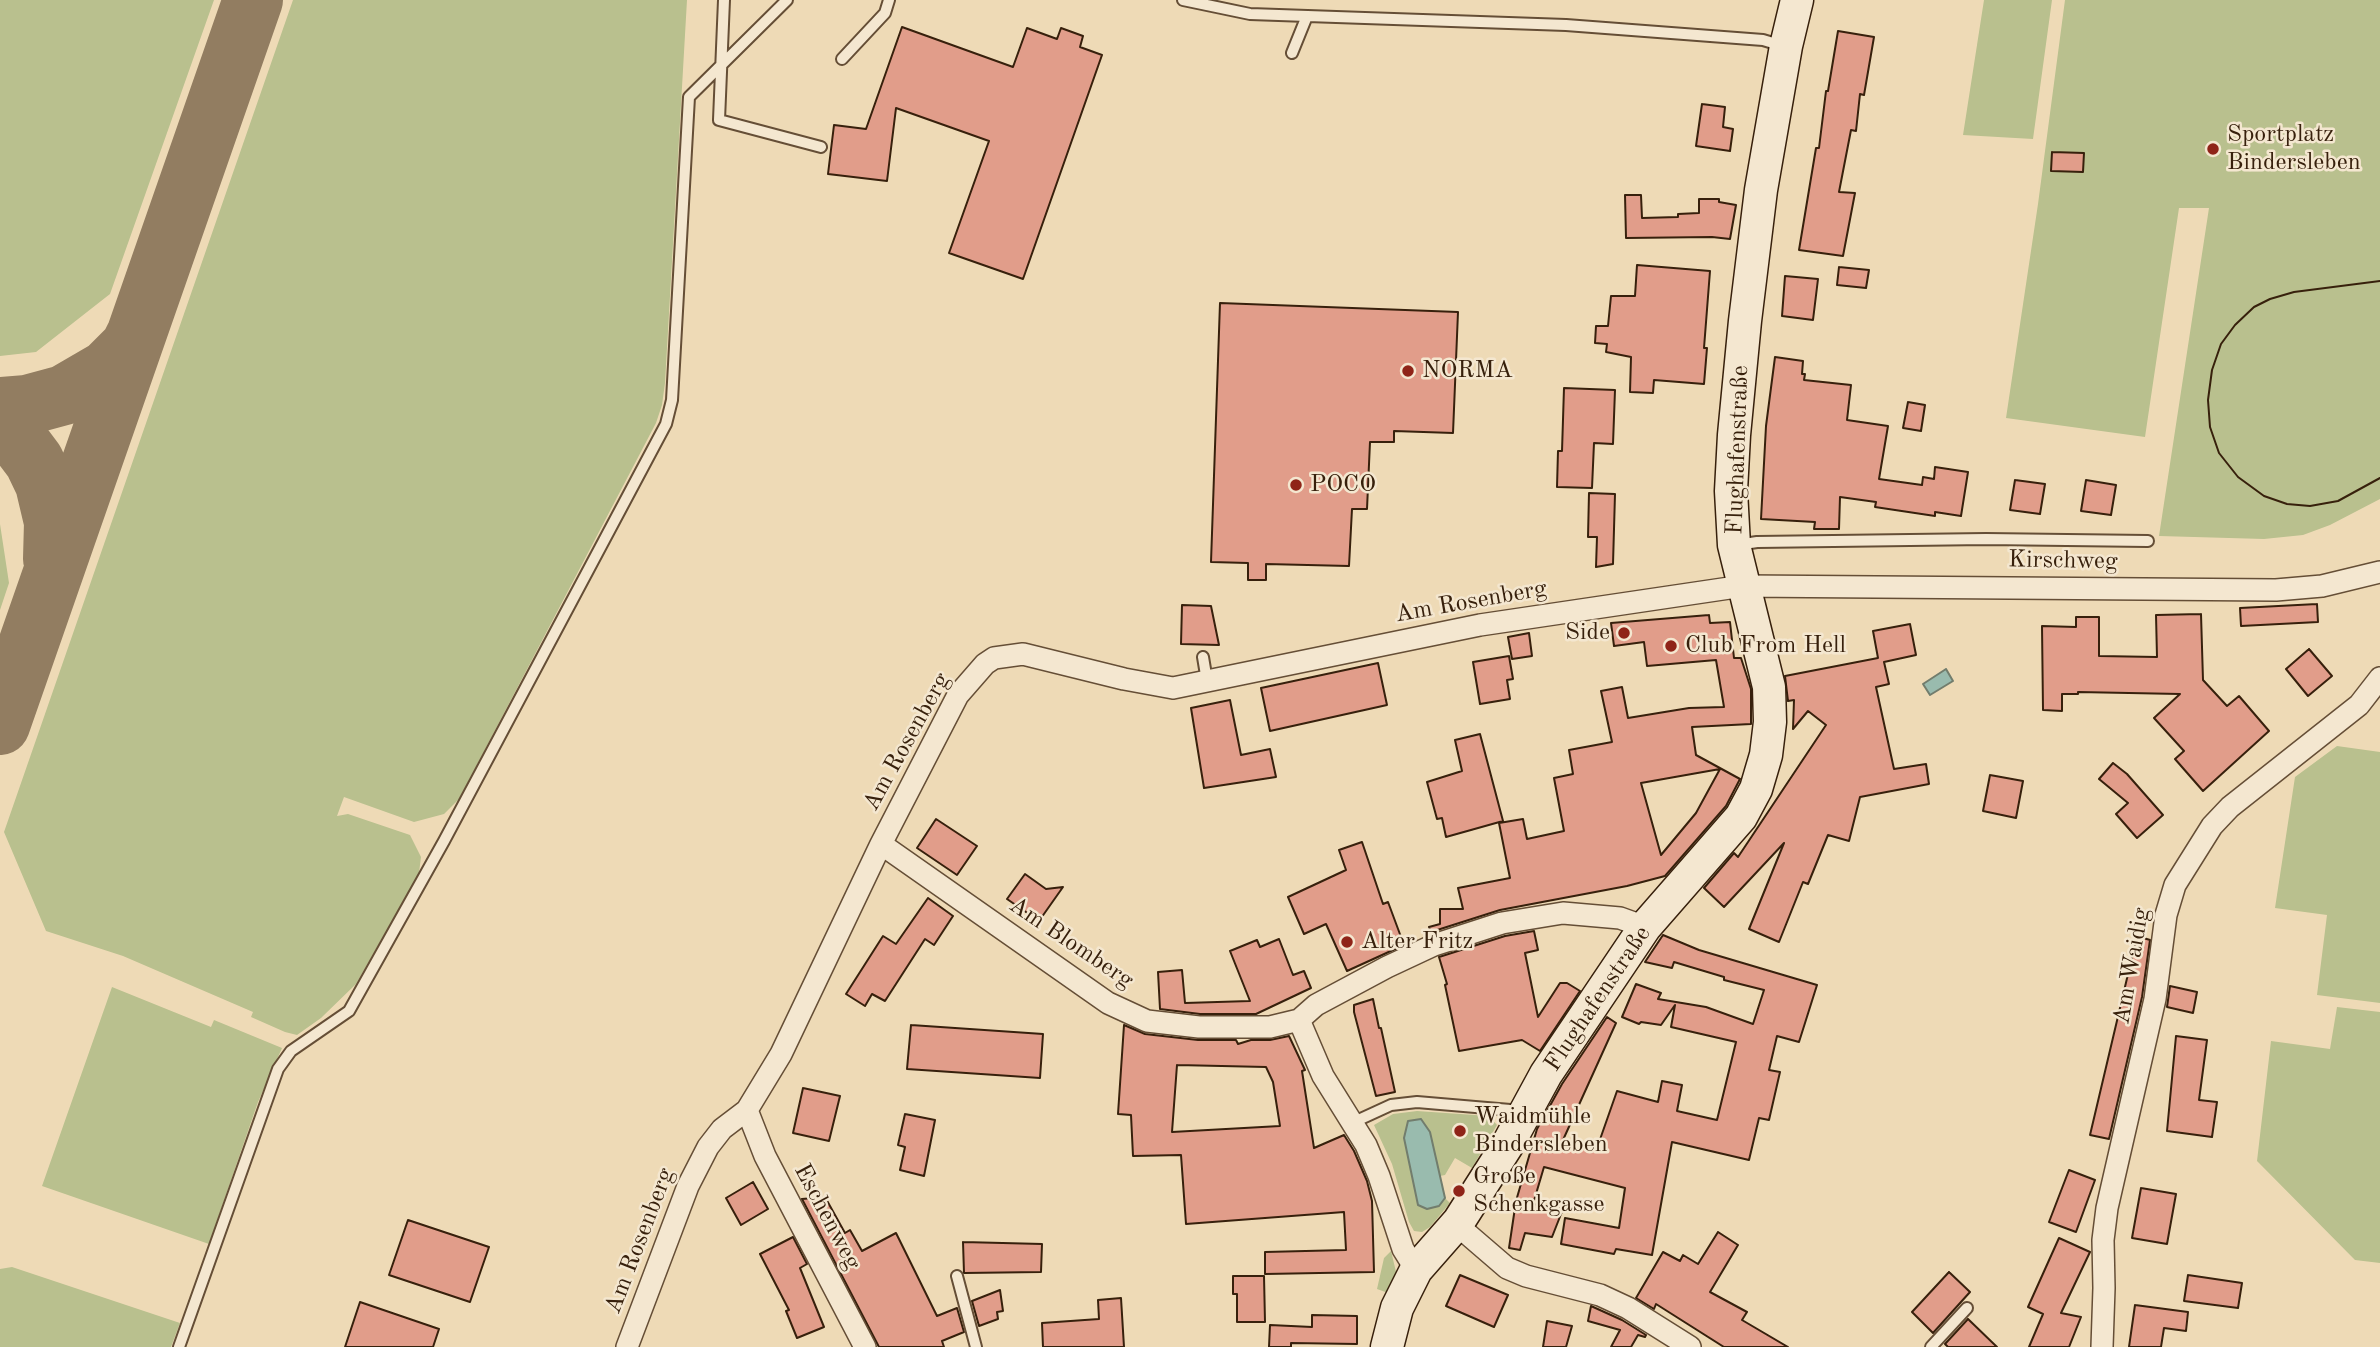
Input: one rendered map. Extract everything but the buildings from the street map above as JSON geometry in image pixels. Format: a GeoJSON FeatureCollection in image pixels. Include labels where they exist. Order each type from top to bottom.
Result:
{"type":"FeatureCollection","features":[{"type":"Feature","properties":{"kind":"street","name":"Flughafenstraße"},"geometry":{"type":"LineString","coordinates":[[1387,1347],[1397,1308],[1416,1270],[1459,1222],[1508,1144],[1546,1074],[1645,927],[1741,817],[1756,789],[1766,755],[1770,722],[1769,687],[1734,545],[1731,491],[1745,321],[1761,190],[1786,46],[1797,0]]}},
{"type":"Feature","properties":{"kind":"street","name":"Kirschweg"},"geometry":{"type":"LineString","coordinates":[[1743,586],[2276,590],[2322,586],[2380,572]]}},
{"type":"Feature","properties":{"kind":"street","name":"Am Rosenberg"},"geometry":{"type":"LineString","coordinates":[[627,1347],[688,1186],[708,1147],[722,1129],[747,1110],[781,1054],[881,844],[958,695],[989,661],[1023,654],[1172,688],[1480,625],[1743,586]]}},
{"type":"Feature","properties":{"kind":"street","name":"Am Waidig"},"geometry":{"type":"LineString","coordinates":[[2102,1347],[2103,1240],[2107,1208],[2155,999],[2166,915],[2175,885],[2212,826],[2230,807],[2359,705],[2380,678]]}},
{"type":"Feature","properties":{"kind":"street","name":"Am Blomberg"},"geometry":{"type":"LineString","coordinates":[[881,844],[1108,1003],[1147,1021],[1199,1027],[1270,1027],[1299,1020],[1316,1005],[1387,967],[1434,945],[1482,928],[1563,913],[1620,918],[1645,927]]}},
{"type":"Feature","properties":{"kind":"street"},"geometry":{"type":"LineString","coordinates":[[1299,1020],[1323,1076],[1354,1122],[1380,1176],[1403,1249],[1416,1270]]}},
{"type":"Feature","properties":{"kind":"street","name":"Eschenweg"},"geometry":{"type":"LineString","coordinates":[[747,1110],[765,1156],[865,1347]]}},
{"type":"Feature","properties":{"kind":"street"},"geometry":{"type":"LineString","coordinates":[[1459,1222],[1464,1231],[1507,1268],[1526,1276],[1600,1295],[1628,1308],[1690,1347]]}},
{"type":"Feature","properties":{"kind":"lane"},"geometry":{"type":"LineString","coordinates":[[724,0],[719,120],[821,147]]}},
{"type":"Feature","properties":{"kind":"lane"},"geometry":{"type":"LineString","coordinates":[[180,1347],[278,1069],[291,1051],[349,1011],[444,841],[667,424],[672,400],[689,97],[787,0]]}},
{"type":"Feature","properties":{"kind":"lane"},"geometry":{"type":"LineString","coordinates":[[842,59],[885,13],[889,0]]}},
{"type":"Feature","properties":{"kind":"lane"},"geometry":{"type":"LineString","coordinates":[[1183,0],[1250,14],[1566,25],[1763,40],[1786,46]]}},
{"type":"Feature","properties":{"kind":"lane"},"geometry":{"type":"LineString","coordinates":[[1292,53],[1307,16]]}},
{"type":"Feature","properties":{"kind":"lane","name":"Kirschweg"},"geometry":{"type":"LineString","coordinates":[[1734,545],[1757,542],[1986,539],[2148,541]]}},
{"type":"Feature","properties":{"kind":"lane"},"geometry":{"type":"LineString","coordinates":[[1203,657],[1207,681]]}},
{"type":"Feature","properties":{"kind":"lane"},"geometry":{"type":"LineString","coordinates":[[1354,1122],[1391,1105],[1418,1102],[1525,1111]]}},
{"type":"Feature","properties":{"kind":"lane"},"geometry":{"type":"LineString","coordinates":[[957,1276],[976,1347]]}},
{"type":"Feature","properties":{"kind":"lane"},"geometry":{"type":"LineString","coordinates":[[1931,1347],[1967,1308]]}},
{"type":"Feature","properties":{"kind":"green space"},"geometry":{"type":"Polygon","coordinates":[[[0,0],[214,0],[110,294],[36,352],[0,356],[0,0]]]}},
{"type":"Feature","properties":{"kind":"green space"},"geometry":{"type":"Polygon","coordinates":[[[293,0],[687,0],[665,383],[656,423],[459,799],[444,814],[414,822],[344,797],[337,816],[348,814],[410,835],[421,857],[419,873],[356,984],[321,1018],[297,1035],[251,1017],[253,1012],[123,956],[46,931],[4,832],[293,0]]]}},
{"type":"Feature","properties":{"kind":"green space"},"geometry":{"type":"Polygon","coordinates":[[[1984,0],[2052,0],[2033,139],[1963,135],[1984,0]]]}},
{"type":"Feature","properties":{"kind":"green space"},"geometry":{"type":"Polygon","coordinates":[[[2065,0],[2380,0],[2380,499],[2330,525],[2303,535],[2264,539],[2159,536],[2209,208],[2179,208],[2145,437],[2006,418],[2065,0]]]}},
{"type":"Feature","properties":{"kind":"green space"},"geometry":{"type":"Polygon","coordinates":[[[0,524],[9,583],[0,610],[0,524]]]}},
{"type":"Feature","properties":{"kind":"green space"},"geometry":{"type":"Polygon","coordinates":[[[2337,746],[2380,752],[2380,1003],[2317,995],[2327,915],[2275,908],[2295,777],[2337,746]]]}},
{"type":"Feature","properties":{"kind":"green space"},"geometry":{"type":"Polygon","coordinates":[[[112,987],[211,1027],[214,1020],[282,1048],[258,1102],[209,1244],[42,1186],[112,987]]]}},
{"type":"Feature","properties":{"kind":"green space"},"geometry":{"type":"Polygon","coordinates":[[[2337,1007],[2380,1012],[2380,1263],[2355,1260],[2257,1161],[2271,1041],[2330,1049],[2337,1007]]]}},
{"type":"Feature","properties":{"kind":"green space"},"geometry":{"type":"Polygon","coordinates":[[[1417,1111],[1489,1116],[1497,1125],[1472,1168],[1455,1158],[1445,1175],[1440,1176],[1430,1132],[1439,1206],[1445,1198],[1450,1203],[1430,1227],[1422,1232],[1414,1231],[1409,1222],[1392,1164],[1374,1125],[1393,1114],[1417,1111]]]}},
{"type":"Feature","properties":{"kind":"green space"},"geometry":{"type":"Polygon","coordinates":[[[1391,1251],[1398,1280],[1391,1294],[1377,1289],[1384,1258],[1391,1251]]]}},
{"type":"Feature","properties":{"kind":"green space"},"geometry":{"type":"Polygon","coordinates":[[[12,1267],[180,1323],[171,1347],[0,1347],[0,1269],[12,1267]]]}},
{"type":"Feature","properties":{"kind":"shaded area"},"geometry":{"type":"Polygon","coordinates":[[[1946,669],[1953,681],[1930,695],[1923,684],[1946,669]]]}},
{"type":"Feature","properties":{"kind":"shaded area"},"geometry":{"type":"Polygon","coordinates":[[[1421,1119],[1430,1132],[1445,1198],[1439,1206],[1427,1209],[1418,1205],[1404,1138],[1408,1121],[1421,1119]]]}},
{"type":"Feature","properties":{"kind":"taxiway"},"geometry":{"type":"LineString","coordinates":[[0,725],[253,0]]}},
{"type":"Feature","properties":{"kind":"taxiway"},"geometry":{"type":"LineString","coordinates":[[0,407],[27,405],[64,395],[107,370],[130,347],[135,337]]}},
{"type":"Feature","properties":{"kind":"taxiway"},"geometry":{"type":"LineString","coordinates":[[0,423],[19,441],[34,461],[45,484],[54,522],[53,559]]}},
{"type":"Feature","properties":{"kind":"tram line"},"geometry":{"type":"LineString","coordinates":[[2380,281],[2294,292],[2254,307],[2235,325],[2221,344],[2212,370],[2208,400],[2210,427],[2219,453],[2238,477],[2264,496],[2287,504],[2310,506],[2338,501],[2380,478]]}},
{"type":"Feature","properties":{"kind":"place","name":"Sportplatz Bindersleben"},"geometry":{"type":"Point","coordinates":[2213,149]}},
{"type":"Feature","properties":{"kind":"place","name":"NORMA"},"geometry":{"type":"Point","coordinates":[1408,371]}},
{"type":"Feature","properties":{"kind":"place","name":"POCO"},"geometry":{"type":"Point","coordinates":[1296,485]}},
{"type":"Feature","properties":{"kind":"place","name":"Side"},"geometry":{"type":"Point","coordinates":[1624,633]}},
{"type":"Feature","properties":{"kind":"place","name":"Club From Hell"},"geometry":{"type":"Point","coordinates":[1671,646]}},
{"type":"Feature","properties":{"kind":"place","name":"Alter Fritz"},"geometry":{"type":"Point","coordinates":[1347,942]}},
{"type":"Feature","properties":{"kind":"place","name":"Waidmühle Bindersleben"},"geometry":{"type":"Point","coordinates":[1460,1131]}},
{"type":"Feature","properties":{"kind":"place","name":"Große Schenkgasse"},"geometry":{"type":"Point","coordinates":[1459,1191]}}]}
